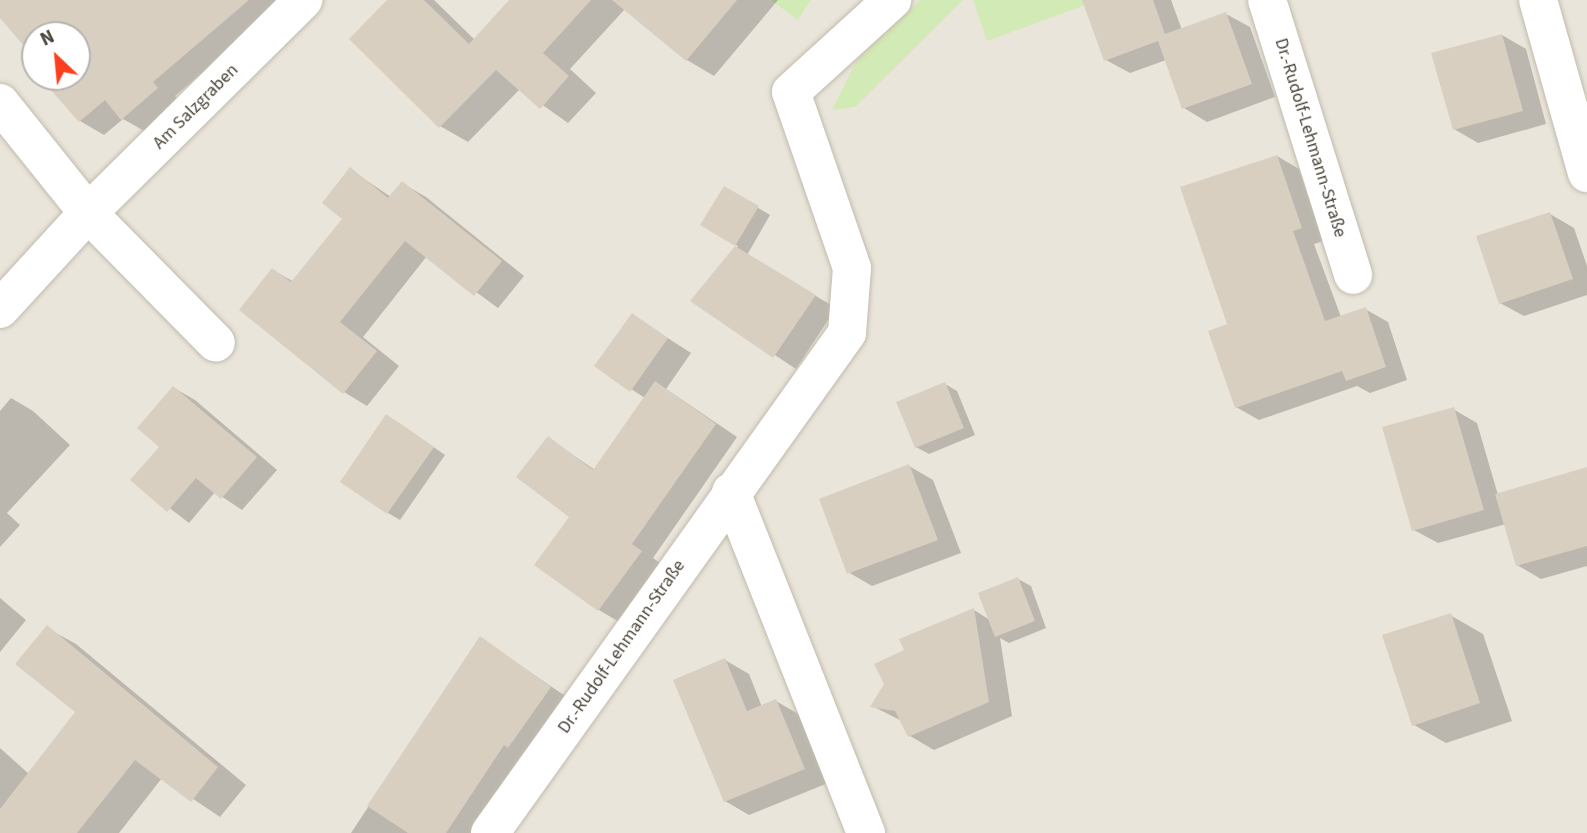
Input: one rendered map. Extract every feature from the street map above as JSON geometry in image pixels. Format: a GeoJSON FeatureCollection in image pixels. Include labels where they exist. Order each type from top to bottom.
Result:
{"type":"FeatureCollection","features":[{"type":"Feature","properties":{"kind":"street","name":"Am Salzgraben"},"geometry":{"type":"LineString","coordinates":[[0,309],[88,213],[303,0]]}},
{"type":"Feature","properties":{"kind":"street","name":"Dr.-Rudolf-Lehmann-Straße"},"geometry":{"type":"LineString","coordinates":[[490,833],[521,818],[731,492],[847,333],[852,268],[791,92],[892,0]]}},
{"type":"Feature","properties":{"kind":"street","name":"Dr.-Rudolf-Lehmann-Straße"},"geometry":{"type":"LineString","coordinates":[[1266,0],[1353,275]]}},
{"type":"Feature","properties":{"kind":"street"},"geometry":{"type":"LineString","coordinates":[[1538,0],[1587,173]]}},
{"type":"Feature","properties":{"kind":"street"},"geometry":{"type":"LineString","coordinates":[[0,103],[88,213],[216,343]]}},
{"type":"Feature","properties":{"kind":"street"},"geometry":{"type":"LineString","coordinates":[[731,492],[866,833]]}},
{"type":"Feature","properties":{"kind":"shaded area"},"geometry":{"type":"Polygon","coordinates":[[[0,0],[1587,0],[1587,833],[0,833],[0,0]]]}},
{"type":"Feature","properties":{"kind":"green space"},"geometry":{"type":"Polygon","coordinates":[[[771,0],[811,0],[798,20],[771,0]]]}},
{"type":"Feature","properties":{"kind":"green space"},"geometry":{"type":"Polygon","coordinates":[[[920,0],[963,0],[855,107],[832,110],[857,60],[920,0]]]}},
{"type":"Feature","properties":{"kind":"green space"},"geometry":{"type":"Polygon","coordinates":[[[973,0],[1099,0],[987,41],[973,0]]]}},
{"type":"Feature","properties":{"kind":"building"},"geometry":{"type":"Polygon","coordinates":[[[0,0],[249,0],[153,82],[158,88],[121,120],[105,100],[79,122],[52,91],[91,91],[91,21],[21,21],[21,43],[0,18],[0,0]]]}},
{"type":"Feature","properties":{"kind":"building"},"geometry":{"type":"Polygon","coordinates":[[[387,0],[424,0],[469,44],[509,0],[591,0],[543,53],[569,76],[540,109],[496,70],[439,128],[349,39],[387,0]]]}},
{"type":"Feature","properties":{"kind":"building"},"geometry":{"type":"Polygon","coordinates":[[[612,0],[737,0],[686,61],[612,0]]]}},
{"type":"Feature","properties":{"kind":"building"},"geometry":{"type":"Polygon","coordinates":[[[1082,0],[1153,0],[1165,34],[1226,12],[1252,84],[1182,109],[1158,41],[1104,61],[1082,0]]]}},
{"type":"Feature","properties":{"kind":"building"},"geometry":{"type":"Polygon","coordinates":[[[1502,34],[1523,111],[1453,130],[1431,53],[1502,34]]]}},
{"type":"Feature","properties":{"kind":"building"},"geometry":{"type":"Polygon","coordinates":[[[1277,155],[1302,228],[1293,231],[1325,321],[1366,307],[1386,367],[1346,381],[1342,371],[1235,408],[1208,331],[1227,324],[1180,187],[1277,155]]]}},
{"type":"Feature","properties":{"kind":"building"},"geometry":{"type":"Polygon","coordinates":[[[350,167],[388,198],[402,181],[502,261],[474,296],[405,241],[340,322],[377,351],[343,394],[239,310],[272,268],[291,282],[342,219],[322,203],[350,167]]]}},
{"type":"Feature","properties":{"kind":"building"},"geometry":{"type":"Polygon","coordinates":[[[724,186],[759,206],[735,246],[700,225],[724,186]]]}},
{"type":"Feature","properties":{"kind":"building"},"geometry":{"type":"Polygon","coordinates":[[[1550,212],[1573,279],[1499,304],[1476,236],[1550,212]]]}},
{"type":"Feature","properties":{"kind":"building"},"geometry":{"type":"Polygon","coordinates":[[[735,246],[816,295],[773,358],[690,301],[735,246]]]}},
{"type":"Feature","properties":{"kind":"building"},"geometry":{"type":"Polygon","coordinates":[[[632,313],[668,338],[630,392],[594,366],[632,313]]]}},
{"type":"Feature","properties":{"kind":"building"},"geometry":{"type":"Polygon","coordinates":[[[655,381],[716,424],[632,544],[642,551],[598,611],[534,565],[569,517],[516,477],[548,436],[593,470],[655,381]]]}},
{"type":"Feature","properties":{"kind":"building"},"geometry":{"type":"Polygon","coordinates":[[[945,382],[964,428],[915,448],[896,402],[945,382]]]}},
{"type":"Feature","properties":{"kind":"building"},"geometry":{"type":"Polygon","coordinates":[[[173,386],[257,457],[221,499],[196,478],[167,512],[130,480],[159,447],[137,428],[173,386]]]}},
{"type":"Feature","properties":{"kind":"building"},"geometry":{"type":"Polygon","coordinates":[[[1454,407],[1484,510],[1412,531],[1382,427],[1454,407]]]}},
{"type":"Feature","properties":{"kind":"building"},"geometry":{"type":"Polygon","coordinates":[[[386,414],[434,447],[387,514],[340,482],[386,414]]]}},
{"type":"Feature","properties":{"kind":"building"},"geometry":{"type":"Polygon","coordinates":[[[909,464],[938,540],[847,574],[819,499],[909,464]]]}},
{"type":"Feature","properties":{"kind":"building"},"geometry":{"type":"Polygon","coordinates":[[[1587,467],[1587,546],[1516,566],[1495,494],[1587,467]]]}},
{"type":"Feature","properties":{"kind":"building"},"geometry":{"type":"Polygon","coordinates":[[[1018,577],[1035,621],[995,637],[978,593],[1018,577]]]}},
{"type":"Feature","properties":{"kind":"building"},"geometry":{"type":"Polygon","coordinates":[[[974,608],[989,702],[908,737],[895,711],[870,707],[884,684],[874,664],[904,650],[899,639],[974,608]]]}},
{"type":"Feature","properties":{"kind":"building"},"geometry":{"type":"Polygon","coordinates":[[[1451,613],[1480,703],[1412,726],[1382,635],[1451,613]]]}},
{"type":"Feature","properties":{"kind":"building"},"geometry":{"type":"Polygon","coordinates":[[[47,625],[218,767],[191,802],[135,760],[77,833],[0,833],[0,809],[75,712],[15,664],[47,625]]]}},
{"type":"Feature","properties":{"kind":"building"},"geometry":{"type":"Polygon","coordinates":[[[480,636],[551,687],[508,748],[504,745],[446,833],[408,833],[367,806],[480,636]]]}},
{"type":"Feature","properties":{"kind":"building"},"geometry":{"type":"Polygon","coordinates":[[[725,658],[747,711],[776,699],[805,769],[724,802],[673,680],[725,658]]]}}]}
